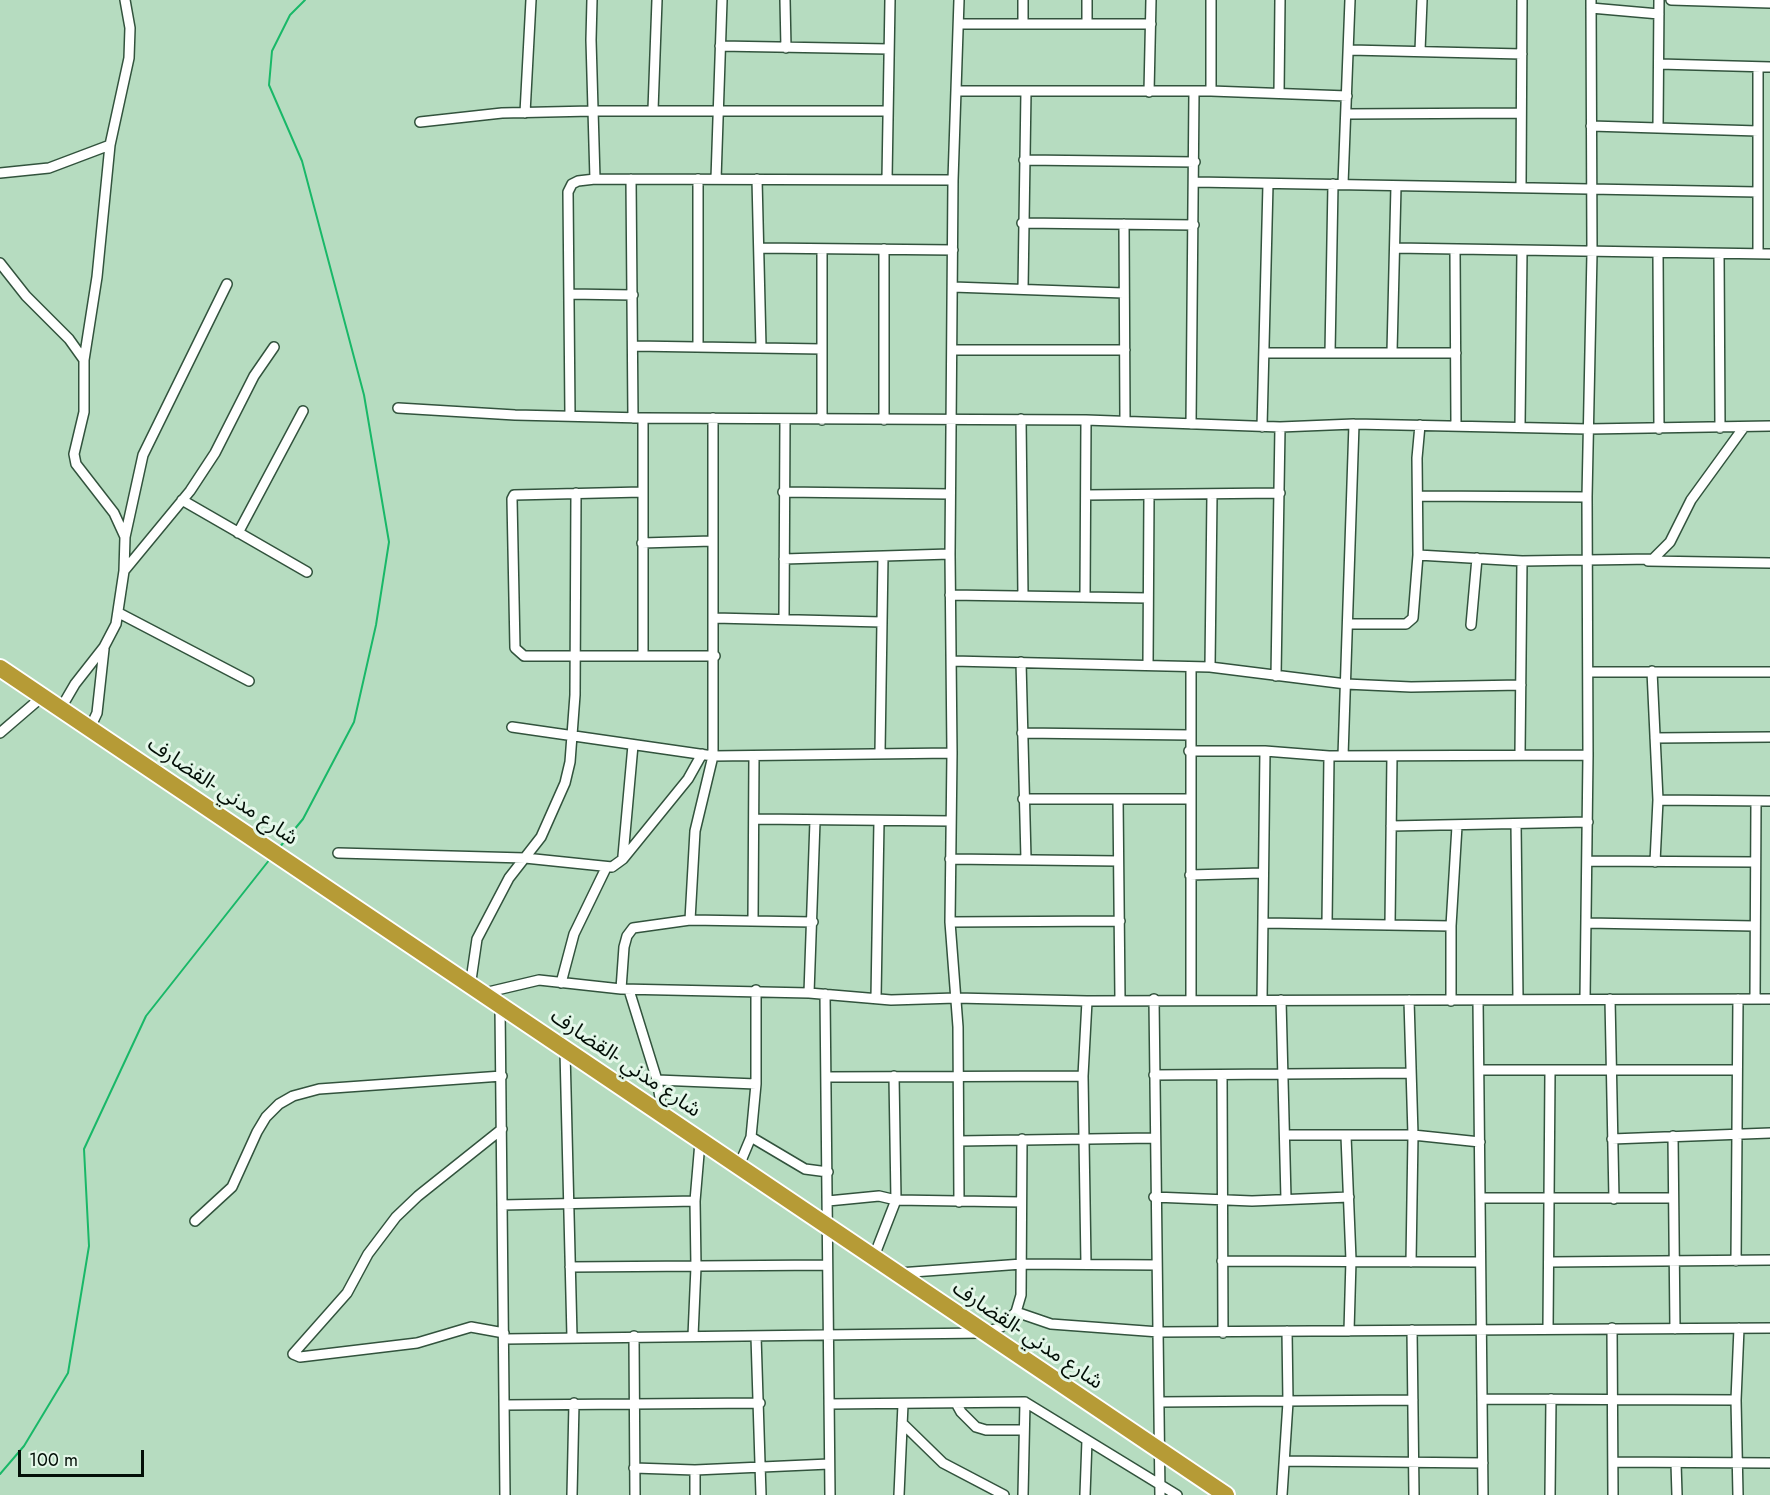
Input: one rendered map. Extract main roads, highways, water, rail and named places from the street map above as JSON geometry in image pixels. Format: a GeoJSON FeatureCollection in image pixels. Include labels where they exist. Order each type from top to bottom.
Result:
{"type":"FeatureCollection","features":[{"type":"Feature","properties":{"kind":"highway","name":"شارع مدني -القضارف"},"geometry":{"type":"LineString","coordinates":[[0,668],[302,874],[328,889],[738,1168],[1226,1495]]}},
{"type":"Feature","properties":{"kind":"waterway"},"geometry":{"type":"LineString","coordinates":[[279,848],[303,819],[354,722],[376,625],[389,542],[364,395],[302,161],[269,85],[272,51],[290,15],[305,0]]}},
{"type":"Feature","properties":{"kind":"waterway"},"geometry":{"type":"LineString","coordinates":[[0,1474],[24,1446],[68,1373],[89,1246],[84,1149],[146,1016],[270,859]]}}]}
